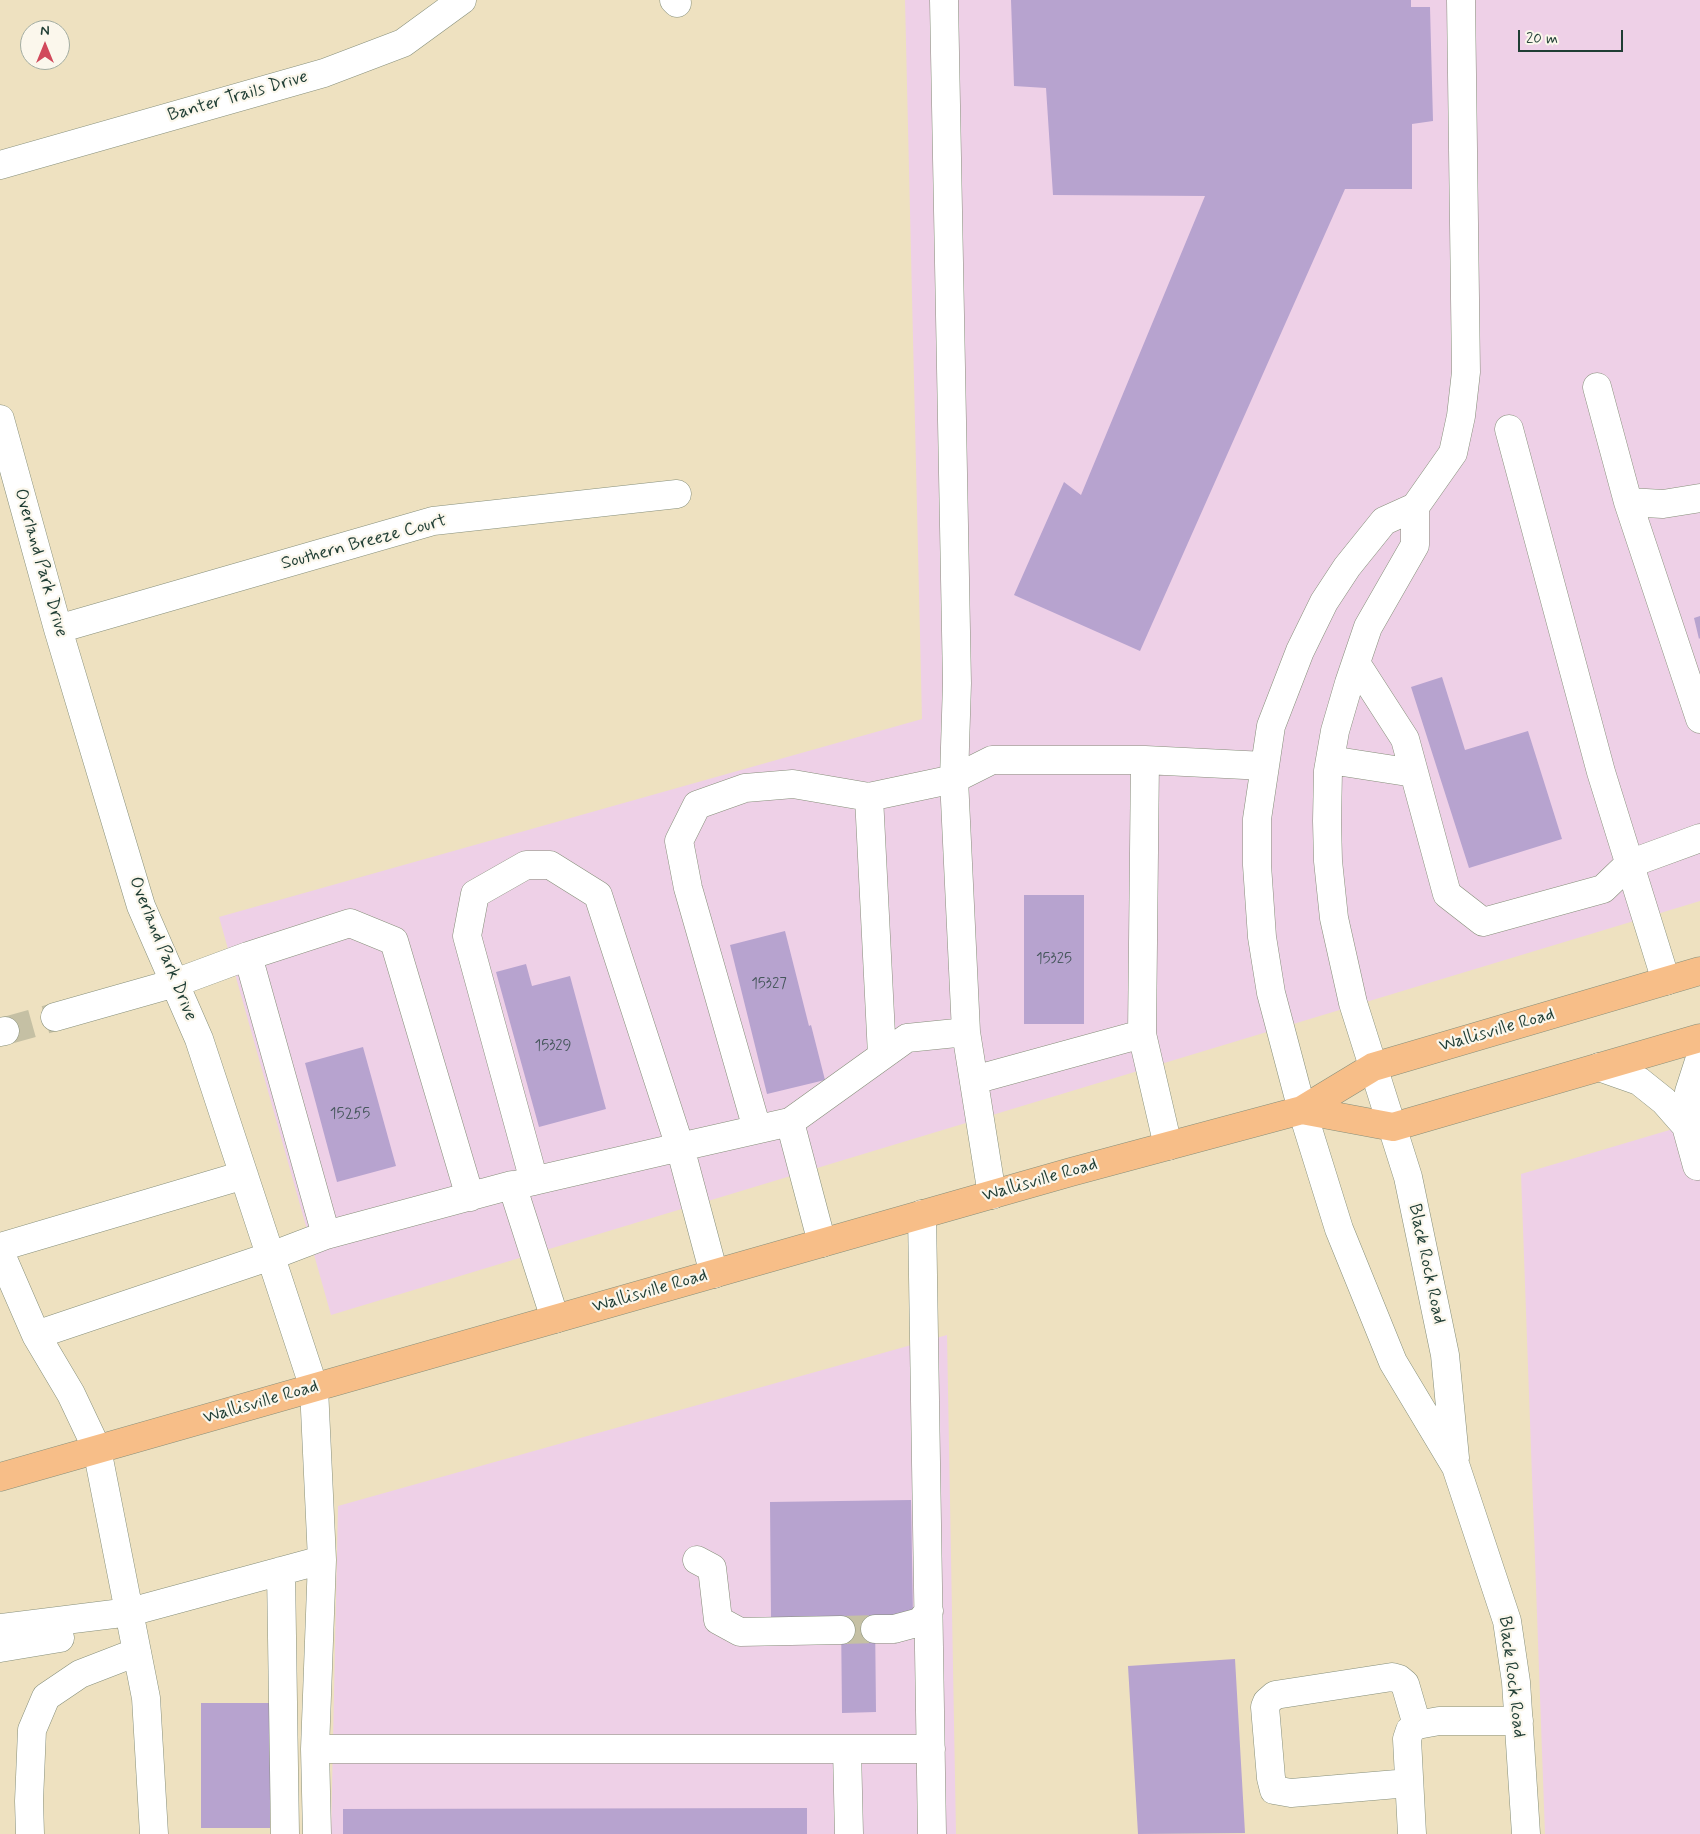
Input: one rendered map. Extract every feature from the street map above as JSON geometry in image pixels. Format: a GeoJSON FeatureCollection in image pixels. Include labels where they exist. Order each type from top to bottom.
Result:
{"type":"FeatureCollection","features":[{"type":"Feature","properties":{"kind":"main road","name":"Wallisville Road"},"geometry":{"type":"LineString","coordinates":[[0,1477],[922,1214],[1302,1110],[1373,1067],[1700,971]]}},
{"type":"Feature","properties":{"kind":"main road","name":"Wallisville Road"},"geometry":{"type":"LineString","coordinates":[[1302,1110],[1393,1127],[1700,1038]]}},
{"type":"Feature","properties":{"kind":"street","name":"Banter Trails Drive"},"geometry":{"type":"LineString","coordinates":[[0,165],[324,73],[403,43],[462,0]]}},
{"type":"Feature","properties":{"kind":"street"},"geometry":{"type":"LineString","coordinates":[[944,0],[957,683],[954,779],[966,1032],[992,1195]]}},
{"type":"Feature","properties":{"kind":"street"},"geometry":{"type":"LineString","coordinates":[[1415,507],[1453,454],[1462,416],[1465,381],[1465,228],[1461,0]]}},
{"type":"Feature","properties":{"kind":"street"},"geometry":{"type":"LineString","coordinates":[[1596,387],[1628,502],[1700,719]]}},
{"type":"Feature","properties":{"kind":"street","name":"Overland Park Drive"},"geometry":{"type":"LineString","coordinates":[[0,419],[58,629],[141,906],[199,1039],[314,1388],[322,1560],[315,1749],[317,1834]]}},
{"type":"Feature","properties":{"kind":"street"},"geometry":{"type":"LineString","coordinates":[[1509,429],[1601,772],[1666,981]]}},
{"type":"Feature","properties":{"kind":"street","name":"Southern Breeze Court"},"geometry":{"type":"LineString","coordinates":[[58,629],[433,521],[677,494]]}},
{"type":"Feature","properties":{"kind":"street"},"geometry":{"type":"LineString","coordinates":[[1628,502],[1663,504],[1700,498]]}},
{"type":"Feature","properties":{"kind":"street","name":"Black Rock Road"},"geometry":{"type":"LineString","coordinates":[[1456,1467],[1445,1355],[1408,1177],[1353,1003],[1334,918],[1328,861],[1328,771],[1335,731],[1368,628],[1415,545],[1415,507],[1384,521],[1347,566],[1324,602],[1300,651],[1271,726],[1257,820],[1257,865],[1262,937],[1271,994],[1302,1110],[1339,1229],[1393,1362],[1456,1467],[1507,1620],[1516,1682],[1526,1834]]}},
{"type":"Feature","properties":{"kind":"street"},"geometry":{"type":"LineString","coordinates":[[1356,663],[1405,739],[1447,894],[1483,922],[1603,889],[1629,864],[1700,838]]}},
{"type":"Feature","properties":{"kind":"street"},"geometry":{"type":"LineString","coordinates":[[757,1129],[688,888],[679,841],[697,805],[745,788],[793,784],[869,797],[954,779],[992,760],[1145,760],[1265,766]]}},
{"type":"Feature","properties":{"kind":"street"},"geometry":{"type":"LineString","coordinates":[[1145,760],[1142,1034],[1168,1146]]}},
{"type":"Feature","properties":{"kind":"street"},"geometry":{"type":"LineString","coordinates":[[1330,760],[1414,773]]}},
{"type":"Feature","properties":{"kind":"street"},"geometry":{"type":"LineString","coordinates":[[869,797],[882,1055]]}},
{"type":"Feature","properties":{"kind":"street"},"geometry":{"type":"LineString","coordinates":[[555,1320],[467,936],[474,894],[526,865],[550,865],[598,895],[680,1147],[714,1274]]}},
{"type":"Feature","properties":{"kind":"street"},"geometry":{"type":"LineString","coordinates":[[55,1017],[174,983],[248,956],[350,923],[394,941],[470,1197]]}},
{"type":"Feature","properties":{"kind":"street"},"geometry":{"type":"LineString","coordinates":[[248,956],[326,1235]]}},
{"type":"Feature","properties":{"kind":"street"},"geometry":{"type":"LineString","coordinates":[[36,1335],[271,1256],[326,1235],[523,1183],[790,1122],[906,1038],[966,1032]]}},
{"type":"Feature","properties":{"kind":"street"},"geometry":{"type":"LineString","coordinates":[[974,1080],[1142,1034]]}},
{"type":"Feature","properties":{"kind":"street"},"geometry":{"type":"LineString","coordinates":[[1697,1166],[1686,1126],[1689,1092],[1700,1058]]}},
{"type":"Feature","properties":{"kind":"street"},"geometry":{"type":"LineString","coordinates":[[1598,1067],[1638,1081],[1664,1101],[1686,1126]]}},
{"type":"Feature","properties":{"kind":"street"},"geometry":{"type":"LineString","coordinates":[[790,1122],[822,1243]]}},
{"type":"Feature","properties":{"kind":"street"},"geometry":{"type":"LineString","coordinates":[[0,1247],[244,1175]]}},
{"type":"Feature","properties":{"kind":"street"},"geometry":{"type":"LineString","coordinates":[[922,1214],[932,1834]]}},
{"type":"Feature","properties":{"kind":"street"},"geometry":{"type":"LineString","coordinates":[[0,1252],[36,1335],[71,1394],[97,1449],[146,1698],[154,1834]]}},
{"type":"Feature","properties":{"kind":"street"},"geometry":{"type":"LineString","coordinates":[[0,1628],[130,1612],[322,1560]]}},
{"type":"Feature","properties":{"kind":"street"},"geometry":{"type":"LineString","coordinates":[[697,1560],[712,1568],[718,1620],[740,1632],[841,1630]]}},
{"type":"Feature","properties":{"kind":"street"},"geometry":{"type":"LineString","coordinates":[[281,1571],[285,1834]]}},
{"type":"Feature","properties":{"kind":"street"},"geometry":{"type":"LineString","coordinates":[[0,1612],[76,1601],[94,1615]]}},
{"type":"Feature","properties":{"kind":"street"},"geometry":{"type":"LineString","coordinates":[[875,1629],[894,1629],[920,1622],[929,1611]]}},
{"type":"Feature","properties":{"kind":"street"},"geometry":{"type":"LineString","coordinates":[[0,1648],[82,1634],[94,1615]]}},
{"type":"Feature","properties":{"kind":"street"},"geometry":{"type":"LineString","coordinates":[[30,1834],[29,1801],[32,1730],[46,1697],[80,1674],[137,1652]]}},
{"type":"Feature","properties":{"kind":"street"},"geometry":{"type":"LineString","coordinates":[[1409,1783],[1291,1793],[1274,1790],[1271,1778],[1265,1707],[1267,1702],[1275,1695],[1392,1677],[1399,1679],[1405,1684],[1417,1725]]}},
{"type":"Feature","properties":{"kind":"street"},"geometry":{"type":"LineString","coordinates":[[1412,1834],[1407,1739],[1410,1730],[1417,1725],[1439,1721],[1519,1721]]}},
{"type":"Feature","properties":{"kind":"street"},"geometry":{"type":"LineString","coordinates":[[315,1749],[931,1749]]}},
{"type":"Feature","properties":{"kind":"street"},"geometry":{"type":"LineString","coordinates":[[847,1749],[849,1834]]}},
{"type":"Feature","properties":{"kind":"shaded area"},"geometry":{"type":"Polygon","coordinates":[[[905,0],[1700,0],[1700,901],[331,1315],[219,917],[922,719],[905,0]]]}},
{"type":"Feature","properties":{"kind":"shaded area"},"geometry":{"type":"Polygon","coordinates":[[[1700,1121],[1700,1834],[1545,1834],[1521,1174],[1700,1121]]]}},
{"type":"Feature","properties":{"kind":"shaded area"},"geometry":{"type":"Polygon","coordinates":[[[947,1335],[956,1834],[331,1834],[338,1506],[947,1335]]]}},
{"type":"Feature","properties":{"kind":"building"},"geometry":{"type":"Polygon","coordinates":[[[1011,0],[1411,0],[1411,7],[1430,7],[1433,121],[1412,124],[1412,189],[1345,189],[1140,651],[1014,595],[1064,482],[1081,495],[1205,196],[1053,195],[1046,88],[1014,86],[1011,0]]]}},
{"type":"Feature","properties":{"kind":"building"},"geometry":{"type":"Polygon","coordinates":[[[1700,616],[1700,638],[1699,639],[1694,618],[1700,616]]]}},
{"type":"Feature","properties":{"kind":"building"},"geometry":{"type":"Polygon","coordinates":[[[1442,677],[1465,750],[1528,731],[1562,839],[1469,868],[1411,687],[1442,677]]]}},
{"type":"Feature","properties":{"kind":"building"},"geometry":{"type":"Polygon","coordinates":[[[1024,895],[1084,895],[1084,1024],[1024,1024],[1024,895]]]}},
{"type":"Feature","properties":{"kind":"building"},"geometry":{"type":"Polygon","coordinates":[[[785,931],[825,1080],[767,1094],[730,945],[785,931]]]}},
{"type":"Feature","properties":{"kind":"building"},"geometry":{"type":"Polygon","coordinates":[[[526,964],[532,986],[570,976],[606,1109],[539,1127],[496,972],[526,964]]]}},
{"type":"Feature","properties":{"kind":"building"},"geometry":{"type":"Polygon","coordinates":[[[363,1047],[396,1166],[337,1182],[305,1063],[363,1047]]]}},
{"type":"Feature","properties":{"kind":"building"},"geometry":{"type":"Polygon","coordinates":[[[911,1500],[913,1616],[875,1616],[876,1712],[842,1713],[841,1616],[771,1618],[770,1502],[911,1500]]]}},
{"type":"Feature","properties":{"kind":"building"},"geometry":{"type":"Polygon","coordinates":[[[1235,1659],[1245,1833],[1138,1834],[1128,1666],[1235,1659]]]}},
{"type":"Feature","properties":{"kind":"building"},"geometry":{"type":"Polygon","coordinates":[[[201,1703],[270,1703],[270,1828],[201,1828],[201,1703]]]}},
{"type":"Feature","properties":{"kind":"building"},"geometry":{"type":"Polygon","coordinates":[[[807,1808],[807,1834],[343,1834],[343,1809],[807,1808]]]}},
{"type":"Feature","properties":{"kind":"tunnel"},"geometry":{"type":"LineString","coordinates":[[5,1031],[55,1017]]}},
{"type":"Feature","properties":{"kind":"tunnel"},"geometry":{"type":"LineString","coordinates":[[841,1630],[875,1629]]}}]}
